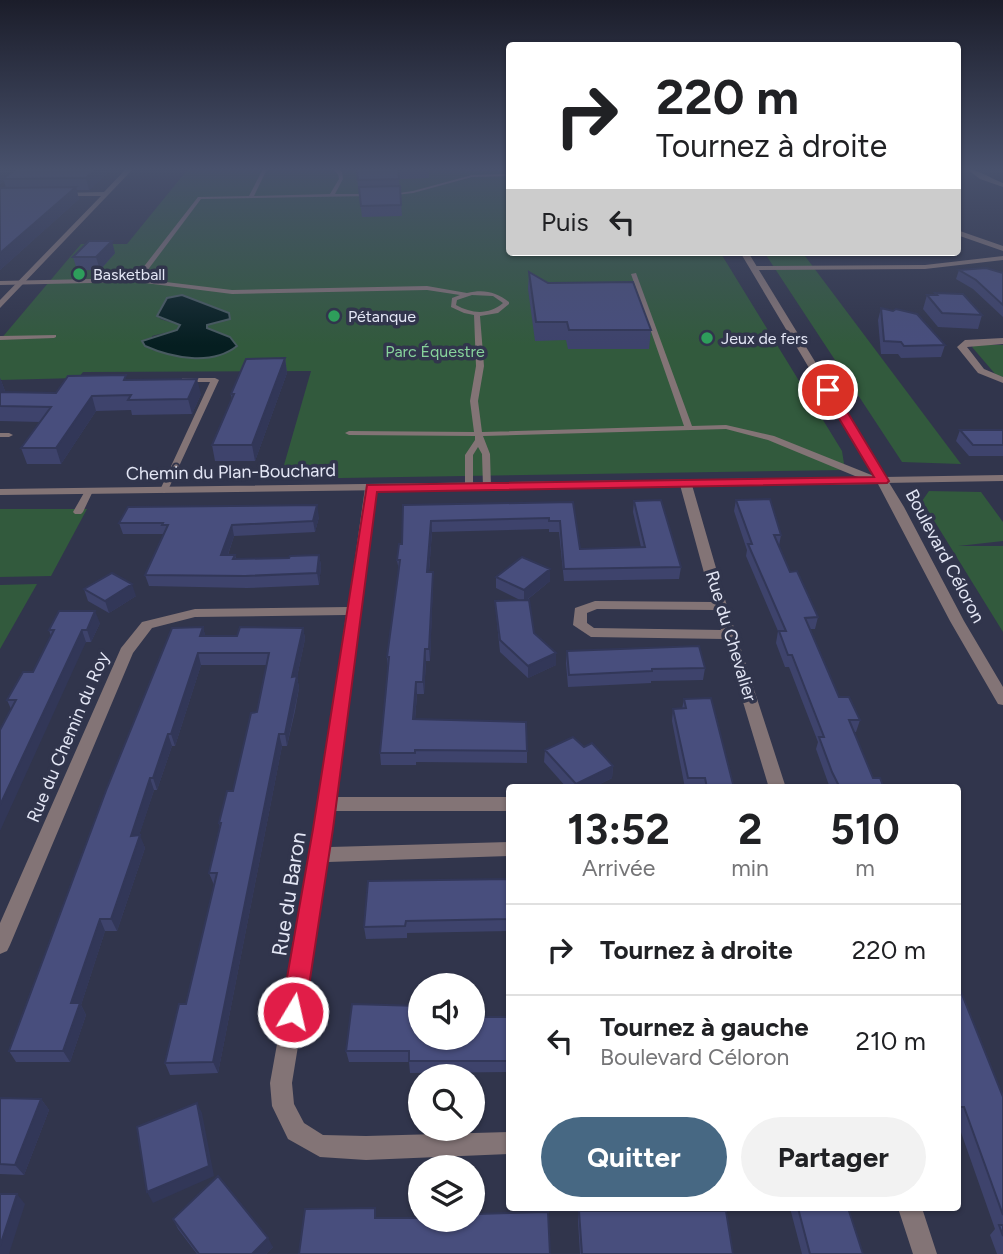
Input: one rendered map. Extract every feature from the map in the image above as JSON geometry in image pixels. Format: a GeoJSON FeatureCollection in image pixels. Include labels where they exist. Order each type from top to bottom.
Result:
{"type":"FeatureCollection","features":[{"type":"Feature","properties":{"kind":"street"},"geometry":{"type":"LineString","coordinates":[[0,304],[74,228]]}},
{"type":"Feature","properties":{"kind":"street"},"geometry":{"type":"LineString","coordinates":[[961,233],[1003,249]]}},
{"type":"Feature","properties":{"kind":"street","name":"Boulevard Céloron"},"geometry":{"type":"LineString","coordinates":[[746,256],[883,481],[957,621],[1003,700]]}},
{"type":"Feature","properties":{"kind":"street"},"geometry":{"type":"LineString","coordinates":[[752,265],[910,264],[1003,258]]}},
{"type":"Feature","properties":{"kind":"street"},"geometry":{"type":"LineString","coordinates":[[1003,341],[965,343],[962,347],[981,371],[1003,380]]}},
{"type":"Feature","properties":{"kind":"street","name":"Chemin du Plan-Bouchard"},"geometry":{"type":"LineString","coordinates":[[0,492],[685,485],[1003,478]]}},
{"type":"Feature","properties":{"kind":"street","name":"Rue du Chevalier"},"geometry":{"type":"LineString","coordinates":[[685,485],[777,784]]}},
{"type":"Feature","properties":{"kind":"street","name":"Rue du Baron"},"geometry":{"type":"LineString","coordinates":[[371,488],[320,855],[281,1083],[283,1106],[296,1131],[320,1146],[366,1148],[506,1143]]}},
{"type":"Feature","properties":{"kind":"street"},"geometry":{"type":"LineString","coordinates":[[720,606],[595,605],[580,611],[580,625],[591,632],[730,635]]}},
{"type":"Feature","properties":{"kind":"street","name":"Rue du Chemin du Roy"},"geometry":{"type":"LineString","coordinates":[[0,945],[126,651],[147,625],[195,612],[355,611]]}},
{"type":"Feature","properties":{"kind":"street"},"geometry":{"type":"LineString","coordinates":[[327,804],[506,804]]}},
{"type":"Feature","properties":{"kind":"street"},"geometry":{"type":"LineString","coordinates":[[320,855],[506,849]]}},
{"type":"Feature","properties":{"kind":"street"},"geometry":{"type":"LineString","coordinates":[[911,1211],[925,1254]]}},
{"type":"Feature","properties":{"kind":"lane"},"geometry":{"type":"LineString","coordinates":[[137,280],[177,228]]}},
{"type":"Feature","properties":{"kind":"lane"},"geometry":{"type":"LineString","coordinates":[[634,274],[690,428]]}},
{"type":"Feature","properties":{"kind":"lane"},"geometry":{"type":"LineString","coordinates":[[0,284],[137,280],[232,292],[427,288],[465,294],[488,293],[505,300],[505,306],[477,314],[462,311],[453,306],[454,299],[465,294]]}},
{"type":"Feature","properties":{"kind":"lane"},"geometry":{"type":"LineString","coordinates":[[477,314],[480,366],[474,401],[479,437],[486,454],[487,487]]}},
{"type":"Feature","properties":{"kind":"lane"},"geometry":{"type":"LineString","coordinates":[[0,338],[54,336]]}},
{"type":"Feature","properties":{"kind":"lane"},"geometry":{"type":"LineString","coordinates":[[164,490],[215,380],[177,380]]}},
{"type":"Feature","properties":{"kind":"lane"},"geometry":{"type":"LineString","coordinates":[[349,433],[479,437],[726,427],[771,438],[858,474],[883,481]]}},
{"type":"Feature","properties":{"kind":"lane"},"geometry":{"type":"LineString","coordinates":[[469,487],[470,455],[479,437]]}},
{"type":"Feature","properties":{"kind":"lane"},"geometry":{"type":"LineString","coordinates":[[78,512],[89,491]]}},
{"type":"Feature","properties":{"kind":"green space","name":"Parc Équestre"},"geometry":{"type":"Polygon","coordinates":[[[140,228],[506,228],[506,256],[722,256],[842,451],[845,470],[280,479],[311,371],[83,372],[78,378],[0,380],[0,340],[81,244],[127,244],[140,228]],[[182,295],[164,305],[158,313],[160,319],[180,325],[177,330],[152,336],[152,350],[169,353],[230,337],[208,329],[207,325],[230,319],[229,313],[182,295]]]}},
{"type":"Feature","properties":{"kind":"green space"},"geometry":{"type":"Polygon","coordinates":[[[767,256],[805,256],[961,464],[902,462],[767,256]]]}},
{"type":"Feature","properties":{"kind":"green space"},"geometry":{"type":"Polygon","coordinates":[[[1003,345],[1003,377],[996,375],[972,347],[1003,345]]]}},
{"type":"Feature","properties":{"kind":"green space"},"geometry":{"type":"Polygon","coordinates":[[[929,491],[981,492],[1003,522],[1003,541],[958,546],[1003,546],[1003,632],[922,501],[929,491]]]}},
{"type":"Feature","properties":{"kind":"green space"},"geometry":{"type":"Polygon","coordinates":[[[0,509],[87,509],[51,576],[0,577],[0,509]]]}},
{"type":"Feature","properties":{"kind":"green space"},"geometry":{"type":"Polygon","coordinates":[[[37,584],[0,649],[0,585],[37,584]]]}},
{"type":"Feature","properties":{"kind":"shaded area"},"geometry":{"type":"Polygon","coordinates":[[[182,295],[229,313],[230,319],[207,325],[207,328],[230,337],[237,346],[216,356],[192,358],[167,354],[145,346],[142,341],[177,330],[180,325],[157,316],[167,298],[182,295]]]}},
{"type":"Feature","properties":{"kind":"building"},"geometry":{"type":"Polygon","coordinates":[[[0,228],[29,228],[0,253],[0,228]]]}},
{"type":"Feature","properties":{"kind":"building"},"geometry":{"type":"Polygon","coordinates":[[[89,241],[112,241],[96,257],[73,257],[89,241]]]}},
{"type":"Feature","properties":{"kind":"building"},"geometry":{"type":"Polygon","coordinates":[[[986,268],[1003,273],[1003,305],[976,280],[959,270],[986,268]]]}},
{"type":"Feature","properties":{"kind":"building"},"geometry":{"type":"Polygon","coordinates":[[[529,272],[548,283],[633,282],[651,330],[569,330],[567,322],[536,322],[529,272]]]}},
{"type":"Feature","properties":{"kind":"building"},"geometry":{"type":"Polygon","coordinates":[[[935,293],[963,294],[982,315],[942,313],[927,295],[937,295],[935,293]]]}},
{"type":"Feature","properties":{"kind":"building"},"geometry":{"type":"Polygon","coordinates":[[[881,308],[917,314],[945,345],[904,346],[901,342],[884,341],[881,308]]]}},
{"type":"Feature","properties":{"kind":"building"},"geometry":{"type":"Polygon","coordinates":[[[285,358],[252,445],[212,445],[246,359],[285,358]]]}},
{"type":"Feature","properties":{"kind":"building"},"geometry":{"type":"Polygon","coordinates":[[[126,375],[124,380],[197,379],[188,399],[128,400],[131,395],[92,396],[56,448],[21,448],[51,407],[0,406],[0,392],[56,393],[68,376],[126,375]]]}},
{"type":"Feature","properties":{"kind":"building"},"geometry":{"type":"Polygon","coordinates":[[[960,430],[1003,430],[1003,445],[973,445],[960,430]]]}},
{"type":"Feature","properties":{"kind":"building"},"geometry":{"type":"Polygon","coordinates":[[[770,499],[781,535],[774,535],[790,572],[797,571],[818,617],[805,618],[839,697],[849,697],[860,720],[849,720],[873,778],[880,778],[882,784],[838,784],[819,737],[824,737],[792,655],[788,655],[779,631],[786,631],[748,544],[752,544],[736,500],[770,499]]]}},
{"type":"Feature","properties":{"kind":"building"},"geometry":{"type":"Polygon","coordinates":[[[661,500],[681,567],[564,569],[560,521],[549,521],[549,518],[431,521],[427,572],[433,572],[429,649],[425,649],[423,682],[416,682],[413,719],[526,722],[527,751],[415,750],[415,753],[380,753],[387,657],[400,560],[397,560],[399,544],[402,544],[403,505],[573,502],[580,549],[645,547],[634,501],[661,500]]]}},
{"type":"Feature","properties":{"kind":"building"},"geometry":{"type":"Polygon","coordinates":[[[317,505],[313,521],[232,525],[221,555],[235,555],[233,559],[319,555],[317,573],[245,576],[145,575],[168,525],[119,523],[128,507],[317,505]]]}},
{"type":"Feature","properties":{"kind":"building"},"geometry":{"type":"Polygon","coordinates":[[[522,557],[550,569],[524,590],[496,577],[522,557]]]}},
{"type":"Feature","properties":{"kind":"building"},"geometry":{"type":"Polygon","coordinates":[[[112,573],[132,584],[105,601],[84,589],[112,573]]]}},
{"type":"Feature","properties":{"kind":"building"},"geometry":{"type":"Polygon","coordinates":[[[529,600],[534,633],[556,653],[528,666],[500,640],[495,601],[529,600]]]}},
{"type":"Feature","properties":{"kind":"building"},"geometry":{"type":"Polygon","coordinates":[[[59,611],[95,611],[87,630],[82,630],[0,805],[0,730],[16,700],[7,700],[23,672],[33,672],[54,630],[49,630],[59,611]]]}},
{"type":"Feature","properties":{"kind":"building"},"geometry":{"type":"Polygon","coordinates":[[[203,627],[200,636],[237,636],[240,627],[303,628],[292,677],[297,676],[285,734],[279,734],[213,1062],[165,1063],[179,1004],[186,1004],[217,873],[209,873],[227,791],[233,791],[251,713],[257,712],[269,653],[198,653],[171,734],[168,734],[153,778],[150,778],[131,836],[140,835],[111,919],[100,919],[71,1003],[80,1003],[63,1051],[9,1051],[107,788],[172,628],[203,627]]]}},
{"type":"Feature","properties":{"kind":"building"},"geometry":{"type":"Polygon","coordinates":[[[699,646],[705,668],[569,675],[567,651],[699,646]]]}},
{"type":"Feature","properties":{"kind":"building"},"geometry":{"type":"Polygon","coordinates":[[[711,698],[733,784],[706,784],[705,778],[688,778],[673,709],[686,708],[684,699],[711,698]]]}},
{"type":"Feature","properties":{"kind":"building"},"geometry":{"type":"Polygon","coordinates":[[[573,737],[584,747],[592,743],[613,766],[576,784],[545,750],[573,737]]]}},
{"type":"Feature","properties":{"kind":"building"},"geometry":{"type":"Polygon","coordinates":[[[506,879],[506,919],[406,921],[405,926],[364,927],[368,881],[506,879]]]}},
{"type":"Feature","properties":{"kind":"building"},"geometry":{"type":"Polygon","coordinates":[[[961,992],[1003,1097],[1003,1215],[964,1107],[961,1107],[961,992]]]}},
{"type":"Feature","properties":{"kind":"building"},"geometry":{"type":"Polygon","coordinates":[[[352,1004],[408,1006],[408,1050],[485,1050],[485,1017],[506,1017],[506,1061],[409,1061],[409,1051],[346,1051],[352,1004]]]}},
{"type":"Feature","properties":{"kind":"building"},"geometry":{"type":"Polygon","coordinates":[[[0,1098],[41,1099],[15,1165],[0,1164],[0,1098]]]}},
{"type":"Feature","properties":{"kind":"building"},"geometry":{"type":"Polygon","coordinates":[[[197,1103],[209,1166],[147,1192],[137,1127],[197,1103]]]}},
{"type":"Feature","properties":{"kind":"building"},"geometry":{"type":"Polygon","coordinates":[[[218,1176],[268,1238],[252,1254],[199,1254],[173,1219],[218,1176]]]}},
{"type":"Feature","properties":{"kind":"building"},"geometry":{"type":"Polygon","coordinates":[[[0,1194],[17,1194],[0,1246],[0,1194]]]}},
{"type":"Feature","properties":{"kind":"building"},"geometry":{"type":"Polygon","coordinates":[[[375,1208],[375,1218],[408,1218],[408,1232],[485,1232],[485,1214],[548,1212],[550,1254],[299,1254],[305,1209],[375,1208]]]}},
{"type":"Feature","properties":{"kind":"building"},"geometry":{"type":"Polygon","coordinates":[[[579,1211],[726,1211],[733,1254],[582,1254],[579,1211]]]}},
{"type":"Feature","properties":{"kind":"building"},"geometry":{"type":"Polygon","coordinates":[[[799,1211],[849,1211],[863,1254],[810,1254],[799,1211]]]}},
{"type":"Feature","properties":{"kind":"place","name":"Basketball"},"geometry":{"type":"Point","coordinates":[79,274]}},
{"type":"Feature","properties":{"kind":"place","name":"Pétanque"},"geometry":{"type":"Point","coordinates":[334,316]}},
{"type":"Feature","properties":{"kind":"place","name":"Jeux de fers"},"geometry":{"type":"Point","coordinates":[707,338]}},
{"type":"Feature","properties":{"kind":"route"},"geometry":{"type":"LineString","coordinates":[[293,1012],[323,829],[371,488],[883,481],[828,390]]}}]}
